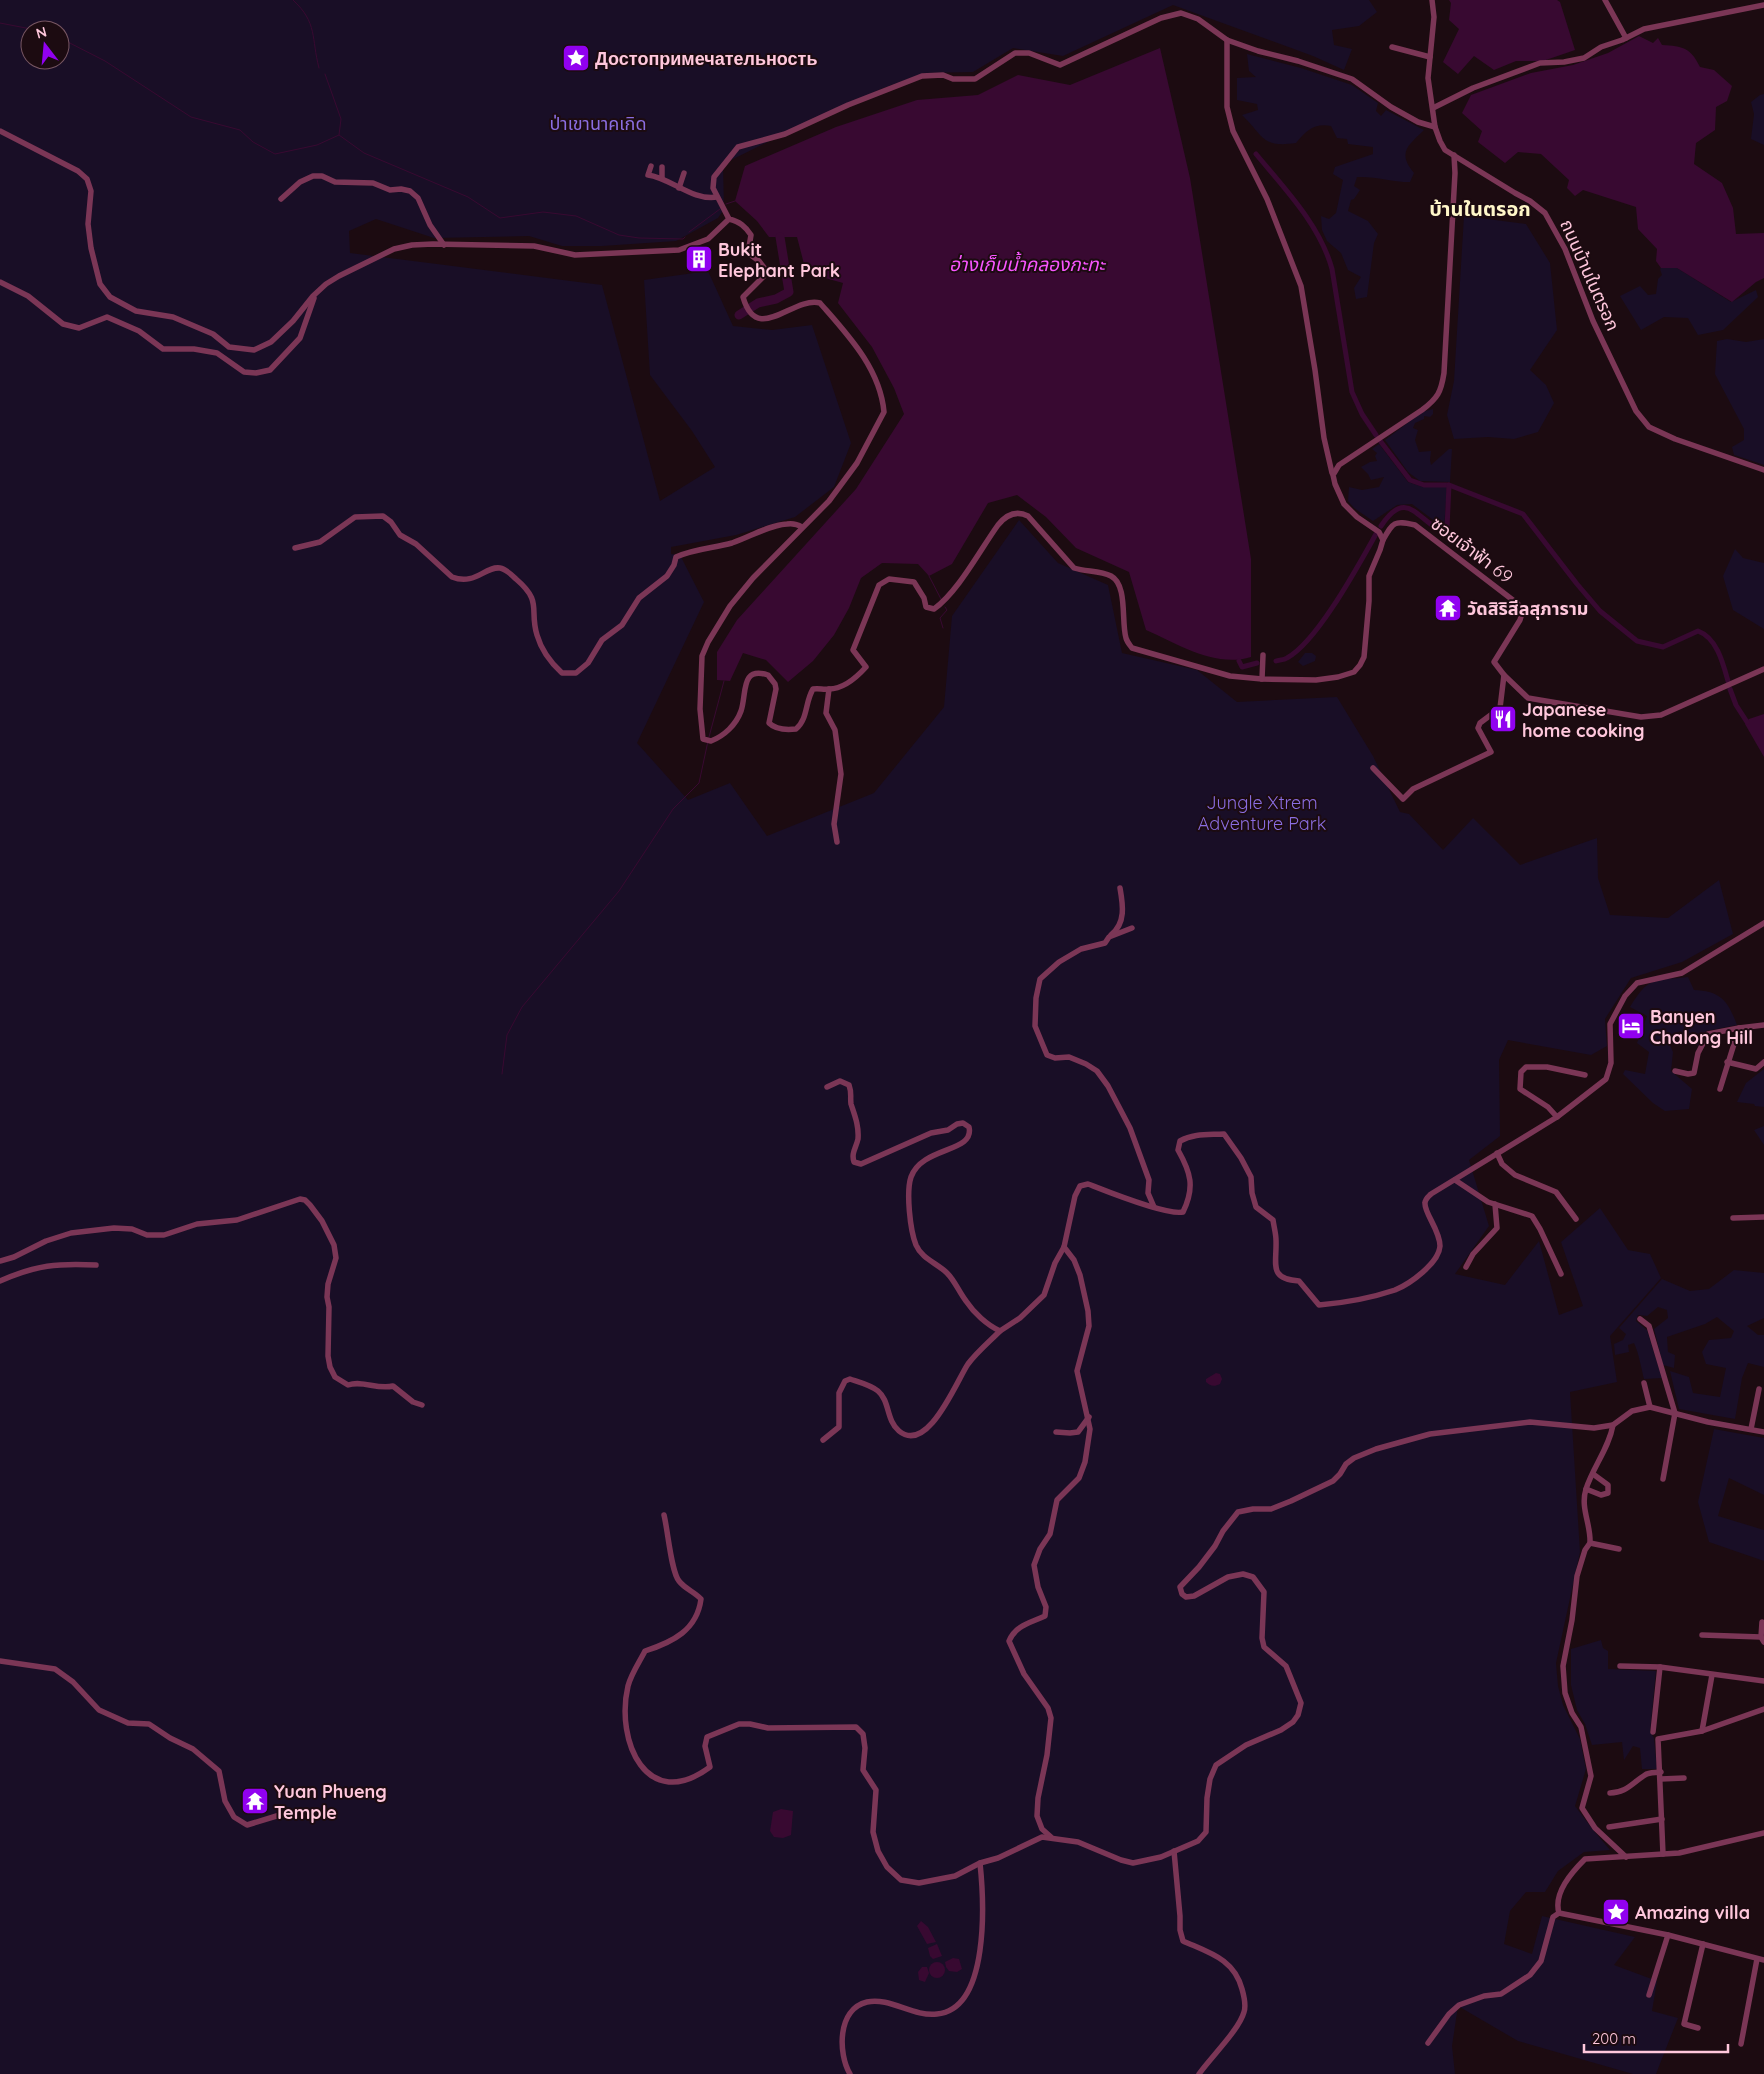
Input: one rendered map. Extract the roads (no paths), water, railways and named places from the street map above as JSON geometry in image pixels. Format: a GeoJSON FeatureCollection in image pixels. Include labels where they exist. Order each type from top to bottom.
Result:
{"type":"FeatureCollection","features":[{"type":"Feature","properties":{"kind":"street","name":"ถนนบ้านในตรอก"},"geometry":{"type":"LineString","coordinates":[[1432,0],[1434,17],[1428,78],[1436,127],[1445,150],[1515,193],[1530,200],[1545,213],[1566,249],[1593,321],[1636,411],[1649,427],[1675,439],[1764,470]]}},
{"type":"Feature","properties":{"kind":"street"},"geometry":{"type":"LineString","coordinates":[[1604,0],[1626,38]]}},
{"type":"Feature","properties":{"kind":"street"},"geometry":{"type":"LineString","coordinates":[[1433,108],[1473,88],[1540,63],[1564,62],[1584,58],[1601,47],[1644,29],[1764,4]]}},
{"type":"Feature","properties":{"kind":"street"},"geometry":{"type":"LineString","coordinates":[[1227,40],[1227,107],[1233,131],[1267,198],[1301,286],[1324,438],[1335,484],[1344,504],[1357,517],[1379,532],[1383,540],[1369,576],[1364,657],[1360,665],[1354,672],[1338,677],[1316,680],[1262,679],[1230,676],[1132,648],[1126,639],[1121,591],[1114,578],[1106,574],[1084,572],[1074,568],[1036,523],[1023,513],[1005,516],[944,602],[934,609],[926,607],[924,598],[914,582],[889,579],[879,585],[853,650],[866,667],[857,677],[841,686],[829,690],[820,687],[813,689],[809,696],[801,725],[796,729],[787,730],[773,727],[769,723],[776,689],[771,678],[763,673],[752,674],[748,678],[741,711],[736,722],[725,735],[711,741],[703,739],[700,709],[702,656],[708,642],[738,596],[802,527],[829,501],[857,463],[884,412],[883,402],[863,356],[820,303],[812,301],[781,314],[756,319],[750,314],[745,305],[743,297],[764,276],[766,270],[759,261],[748,253],[751,235],[747,228],[740,222],[729,219],[713,188],[714,177],[738,147],[785,134],[835,110],[922,76],[943,75],[953,79],[975,79],[1015,53],[1029,53],[1060,65],[1173,14],[1181,13],[1192,16],[1227,40],[1258,51],[1352,78],[1391,106],[1418,122],[1436,127]]}},
{"type":"Feature","properties":{"kind":"street"},"geometry":{"type":"LineString","coordinates":[[1392,47],[1430,58]]}},
{"type":"Feature","properties":{"kind":"street"},"geometry":{"type":"LineString","coordinates":[[0,131],[35,151],[78,170],[87,179],[91,191],[88,224],[91,248],[100,284],[110,297],[136,311],[173,317],[213,334],[229,347],[254,350],[265,346],[281,333],[326,284],[394,249],[412,245],[534,246],[575,255],[679,250],[708,239],[729,219]]}},
{"type":"Feature","properties":{"kind":"street"},"geometry":{"type":"LineString","coordinates":[[1333,476],[1339,465],[1422,410],[1432,402],[1441,390],[1445,363],[1455,173],[1454,155]]}},
{"type":"Feature","properties":{"kind":"street"},"geometry":{"type":"LineString","coordinates":[[651,166],[648,175],[662,178],[679,188],[701,196],[717,197]]}},
{"type":"Feature","properties":{"kind":"street"},"geometry":{"type":"LineString","coordinates":[[662,167],[662,178]]}},
{"type":"Feature","properties":{"kind":"street"},"geometry":{"type":"LineString","coordinates":[[679,188],[684,173]]}},
{"type":"Feature","properties":{"kind":"street"},"geometry":{"type":"LineString","coordinates":[[280,200],[300,182],[313,176],[322,176],[335,182],[373,183],[390,190],[401,189],[410,191],[418,198],[430,225],[444,245]]}},
{"type":"Feature","properties":{"kind":"street"},"geometry":{"type":"LineString","coordinates":[[0,282],[28,296],[63,324],[79,328],[107,317],[139,331],[163,349],[194,349],[217,353],[244,372],[256,374],[270,370],[300,338],[314,298]]}},
{"type":"Feature","properties":{"kind":"street"},"geometry":{"type":"LineString","coordinates":[[295,548],[320,542],[355,517],[383,516],[391,522],[400,535],[416,544],[452,577],[460,580],[474,578],[496,569],[505,570],[526,587],[533,600],[536,634],[544,651],[562,673],[576,674],[588,663],[603,639],[622,625],[639,598],[667,576],[674,565],[676,557],[689,552],[732,543],[786,524],[796,524],[802,527]]}},
{"type":"Feature","properties":{"kind":"street","name":"ซอยเจ้าฟ้า 69"},"geometry":{"type":"LineString","coordinates":[[1383,540],[1391,525],[1400,521],[1415,525],[1518,604],[1522,613],[1520,620],[1494,662],[1504,675]]}},
{"type":"Feature","properties":{"kind":"street"},"geometry":{"type":"LineString","coordinates":[[1262,679],[1263,654]]}},
{"type":"Feature","properties":{"kind":"street"},"geometry":{"type":"LineString","coordinates":[[1504,675],[1528,698],[1641,717],[1661,715],[1764,669]]}},
{"type":"Feature","properties":{"kind":"street"},"geometry":{"type":"LineString","coordinates":[[1373,768],[1402,799],[1413,789],[1491,752],[1478,728],[1480,723],[1500,708],[1504,675]]}},
{"type":"Feature","properties":{"kind":"street"},"geometry":{"type":"LineString","coordinates":[[829,690],[826,713],[835,730],[840,774],[834,824],[837,842]]}},
{"type":"Feature","properties":{"kind":"street"},"geometry":{"type":"LineString","coordinates":[[1120,888],[1122,917],[1119,927],[1104,943],[1081,949],[1059,962],[1040,978],[1036,998],[1035,1026],[1047,1055],[1055,1058],[1069,1057],[1086,1064],[1097,1071],[1108,1086],[1130,1128],[1149,1180],[1148,1194],[1154,1206]]}},
{"type":"Feature","properties":{"kind":"street"},"geometry":{"type":"LineString","coordinates":[[823,1440],[839,1427],[839,1393],[845,1381],[850,1379],[879,1391],[885,1401],[892,1424],[899,1431],[906,1435],[920,1433],[937,1418],[967,1366],[977,1353],[1000,1331],[1020,1318],[1044,1295],[1055,1263],[1064,1247],[1075,1196],[1080,1186],[1088,1184],[1177,1213],[1183,1212],[1189,1199],[1190,1177],[1178,1150],[1180,1141],[1189,1136],[1224,1134],[1241,1158],[1251,1177],[1252,1194],[1256,1207],[1273,1220],[1276,1241],[1275,1265],[1278,1273],[1285,1280],[1299,1281],[1319,1305],[1396,1290],[1425,1270],[1440,1247],[1438,1232],[1425,1205],[1425,1200],[1431,1194],[1557,1117],[1606,1079],[1611,1063],[1610,1024],[1625,996],[1637,983],[1682,973],[1764,923]]}},
{"type":"Feature","properties":{"kind":"street"},"geometry":{"type":"LineString","coordinates":[[1110,937],[1132,928]]}},
{"type":"Feature","properties":{"kind":"street"},"geometry":{"type":"LineString","coordinates":[[1675,1070],[1692,1075],[1696,1070],[1698,1053],[1708,1034],[1764,1025]]}},
{"type":"Feature","properties":{"kind":"street"},"geometry":{"type":"LineString","coordinates":[[1720,1089],[1739,1028]]}},
{"type":"Feature","properties":{"kind":"street"},"geometry":{"type":"LineString","coordinates":[[1727,1062],[1756,1069],[1764,1062]]}},
{"type":"Feature","properties":{"kind":"street"},"geometry":{"type":"LineString","coordinates":[[1557,1117],[1548,1107],[1520,1089],[1521,1072],[1526,1067],[1547,1067],[1586,1075]]}},
{"type":"Feature","properties":{"kind":"street"},"geometry":{"type":"LineString","coordinates":[[827,1087],[840,1081],[849,1085],[852,1093],[850,1102],[858,1125],[858,1140],[852,1156],[854,1162],[860,1164],[931,1133],[948,1130],[956,1124],[963,1123],[969,1127],[971,1133],[968,1140],[960,1145],[930,1156],[914,1168],[909,1183],[912,1228],[916,1246],[924,1256],[947,1272],[966,1302],[992,1327],[1000,1331]]}},
{"type":"Feature","properties":{"kind":"street"},"geometry":{"type":"LineString","coordinates":[[1498,1153],[1502,1164],[1515,1175],[1556,1192],[1576,1218]]}},
{"type":"Feature","properties":{"kind":"street"},"geometry":{"type":"LineString","coordinates":[[1455,1180],[1495,1204],[1532,1216],[1561,1274]]}},
{"type":"Feature","properties":{"kind":"street"},"geometry":{"type":"LineString","coordinates":[[0,1260],[14,1257],[46,1241],[71,1233],[114,1228],[132,1229],[147,1235],[164,1235],[197,1224],[237,1220],[300,1199],[305,1200],[322,1221],[334,1245],[336,1258],[328,1284],[327,1297],[329,1307],[328,1356],[330,1368],[335,1377],[348,1384],[360,1382],[382,1387],[393,1386],[414,1402],[422,1405]]}},
{"type":"Feature","properties":{"kind":"street"},"geometry":{"type":"LineString","coordinates":[[1466,1267],[1473,1254],[1497,1228],[1495,1204]]}},
{"type":"Feature","properties":{"kind":"street"},"geometry":{"type":"LineString","coordinates":[[1733,1218],[1764,1217]]}},
{"type":"Feature","properties":{"kind":"street"},"geometry":{"type":"LineString","coordinates":[[1051,1837],[1042,1829],[1037,1816],[1038,1798],[1047,1755],[1050,1718],[1048,1708],[1024,1674],[1009,1641],[1012,1632],[1023,1624],[1045,1616],[1046,1607],[1038,1587],[1034,1565],[1040,1549],[1050,1534],[1057,1500],[1079,1478],[1086,1462],[1090,1429],[1089,1417],[1077,1371],[1088,1333],[1088,1311],[1080,1275],[1074,1260],[1064,1247]]}},
{"type":"Feature","properties":{"kind":"street"},"geometry":{"type":"LineString","coordinates":[[0,1281],[36,1267],[53,1264],[96,1265]]}},
{"type":"Feature","properties":{"kind":"street"},"geometry":{"type":"LineString","coordinates":[[1640,1319],[1649,1326],[1674,1413],[1663,1479]]}},
{"type":"Feature","properties":{"kind":"street"},"geometry":{"type":"LineString","coordinates":[[1644,1383],[1650,1407]]}},
{"type":"Feature","properties":{"kind":"street"},"geometry":{"type":"LineString","coordinates":[[1751,1429],[1759,1389]]}},
{"type":"Feature","properties":{"kind":"street"},"geometry":{"type":"LineString","coordinates":[[664,1515],[672,1566],[679,1581],[701,1599],[695,1621],[678,1637],[662,1646],[645,1650],[628,1685],[626,1719],[628,1743],[639,1764],[656,1780],[671,1782],[696,1778],[710,1767],[705,1746],[707,1737],[739,1724],[750,1724],[768,1728],[856,1727],[862,1734],[864,1741],[863,1770],[876,1790],[873,1832],[878,1851],[887,1867],[901,1880],[919,1882],[955,1876],[980,1863],[998,1858],[1042,1837],[1078,1842],[1133,1863],[1161,1857],[1198,1841],[1206,1832],[1207,1798],[1210,1779],[1216,1765],[1246,1745],[1282,1730],[1293,1722],[1298,1715],[1301,1703],[1286,1666],[1264,1647],[1262,1638],[1264,1592],[1253,1577],[1243,1574],[1228,1576],[1194,1596],[1186,1597],[1182,1594],[1180,1588],[1199,1567],[1238,1512],[1271,1508],[1291,1501],[1333,1481],[1346,1464],[1354,1458],[1376,1449],[1430,1434],[1530,1422],[1594,1428],[1613,1425],[1632,1411],[1650,1407],[1708,1422],[1764,1432]]}},
{"type":"Feature","properties":{"kind":"street"},"geometry":{"type":"LineString","coordinates":[[1056,1432],[1078,1432],[1089,1417]]}},
{"type":"Feature","properties":{"kind":"street"},"geometry":{"type":"LineString","coordinates":[[1613,1425],[1612,1436],[1586,1489],[1584,1509],[1590,1543],[1585,1550],[1577,1576],[1572,1620],[1563,1666],[1565,1693],[1572,1713],[1581,1727],[1591,1776],[1582,1808],[1595,1828],[1626,1857]]}},
{"type":"Feature","properties":{"kind":"street"},"geometry":{"type":"LineString","coordinates":[[1586,1489],[1601,1496],[1608,1493],[1608,1485],[1593,1474]]}},
{"type":"Feature","properties":{"kind":"street"},"geometry":{"type":"LineString","coordinates":[[1590,1543],[1619,1549]]}},
{"type":"Feature","properties":{"kind":"street"},"geometry":{"type":"LineString","coordinates":[[1702,1635],[1762,1640],[1762,1622]]}},
{"type":"Feature","properties":{"kind":"street"},"geometry":{"type":"LineString","coordinates":[[0,1661],[55,1669],[73,1682],[99,1710],[128,1723],[149,1724],[170,1738],[193,1749],[219,1771],[225,1801],[234,1817],[247,1825],[283,1814]]}},
{"type":"Feature","properties":{"kind":"street"},"geometry":{"type":"LineString","coordinates":[[1620,1666],[1660,1667],[1764,1681]]}},
{"type":"Feature","properties":{"kind":"street"},"geometry":{"type":"LineString","coordinates":[[1653,1732],[1660,1667]]}},
{"type":"Feature","properties":{"kind":"street"},"geometry":{"type":"LineString","coordinates":[[1702,1730],[1712,1675]]}},
{"type":"Feature","properties":{"kind":"street"},"geometry":{"type":"LineString","coordinates":[[1663,1854],[1658,1739],[1702,1730],[1764,1709]]}},
{"type":"Feature","properties":{"kind":"street"},"geometry":{"type":"LineString","coordinates":[[1610,1793],[1618,1793],[1631,1787],[1646,1774],[1684,1778]]}},
{"type":"Feature","properties":{"kind":"street"},"geometry":{"type":"LineString","coordinates":[[1609,1827],[1662,1819]]}},
{"type":"Feature","properties":{"kind":"street"},"geometry":{"type":"LineString","coordinates":[[1560,1913],[1558,1901],[1569,1875],[1585,1859],[1603,1856],[1626,1857],[1663,1854],[1764,1833]]}},
{"type":"Feature","properties":{"kind":"street"},"geometry":{"type":"LineString","coordinates":[[1174,1851],[1180,1930],[1183,1941],[1228,1962],[1239,1977],[1244,1995],[1245,2011],[1236,2027],[1199,2074]]}},
{"type":"Feature","properties":{"kind":"street"},"geometry":{"type":"LineString","coordinates":[[850,2074],[842,2049],[842,2036],[845,2024],[854,2011],[865,2003],[875,2002],[918,2013],[937,2014],[950,2011],[964,1998],[973,1982],[980,1957],[983,1921],[980,1863]]}},
{"type":"Feature","properties":{"kind":"street"},"geometry":{"type":"LineString","coordinates":[[1428,2043],[1449,2014],[1459,2004],[1484,1996],[1501,1994],[1530,1975],[1541,1961],[1553,1917],[1560,1913],[1668,1935],[1761,1960],[1741,2044]]}},
{"type":"Feature","properties":{"kind":"street"},"geometry":{"type":"LineString","coordinates":[[1649,1995],[1668,1935]]}},
{"type":"Feature","properties":{"kind":"street"},"geometry":{"type":"LineString","coordinates":[[1698,2028],[1684,2024],[1703,1944]]}},
{"type":"Feature","properties":{"kind":"water"},"geometry":{"type":"Polygon","coordinates":[[[1449,0],[1557,0],[1560,2],[1575,50],[1543,61],[1516,61],[1494,70],[1474,56],[1458,74],[1443,62],[1459,29],[1449,20],[1451,3],[1449,0]]]}},
{"type":"Feature","properties":{"kind":"water"},"geometry":{"type":"Polygon","coordinates":[[[1639,36],[1653,43],[1658,38],[1662,45],[1686,49],[1700,67],[1714,70],[1732,86],[1727,101],[1716,107],[1715,130],[1696,143],[1694,164],[1722,183],[1733,208],[1736,234],[1764,233],[1764,278],[1756,282],[1732,302],[1677,268],[1661,268],[1656,261],[1657,249],[1638,229],[1636,207],[1583,190],[1575,196],[1567,188],[1569,180],[1541,154],[1518,152],[1505,163],[1478,142],[1482,131],[1462,113],[1471,95],[1531,73],[1573,65],[1608,53],[1639,36]]]}},
{"type":"Feature","properties":{"kind":"water","name":"อ่างเก็บน้ำคลองกะทะ"},"geometry":{"type":"Polygon","coordinates":[[[1160,48],[1190,178],[1251,559],[1251,657],[1237,660],[1210,657],[1184,648],[1146,630],[1129,572],[1076,548],[1046,517],[1017,495],[988,503],[952,564],[929,576],[918,564],[882,563],[861,578],[849,608],[834,635],[813,661],[788,682],[766,660],[743,653],[730,681],[717,680],[717,652],[737,620],[856,489],[904,414],[894,388],[872,347],[838,303],[843,283],[818,276],[804,264],[797,237],[769,237],[757,221],[735,201],[745,166],[836,127],[917,100],[978,95],[1018,75],[1070,85],[1160,48]]]}},
{"type":"Feature","properties":{"kind":"water"},"geometry":{"type":"Polygon","coordinates":[[[1764,714],[1764,757],[1745,724],[1749,719],[1764,714]]]}},
{"type":"Feature","properties":{"kind":"water"},"geometry":{"type":"Polygon","coordinates":[[[1216,1373],[1220,1374],[1222,1379],[1220,1384],[1212,1386],[1206,1382],[1206,1379],[1216,1373]]]}},
{"type":"Feature","properties":{"kind":"water"},"geometry":{"type":"Polygon","coordinates":[[[781,1809],[793,1811],[791,1835],[783,1838],[774,1837],[770,1831],[773,1812],[781,1809]]]}},
{"type":"Feature","properties":{"kind":"water"},"geometry":{"type":"Polygon","coordinates":[[[921,1921],[928,1927],[936,1942],[927,1944],[917,1926],[921,1921]]]}},
{"type":"Feature","properties":{"kind":"water"},"geometry":{"type":"Polygon","coordinates":[[[937,1944],[942,1956],[933,1959],[928,1948],[937,1944]]]}},
{"type":"Feature","properties":{"kind":"water"},"geometry":{"type":"Polygon","coordinates":[[[953,1958],[959,1959],[962,1969],[957,1972],[949,1971],[946,1967],[945,1962],[953,1958]]]}},
{"type":"Feature","properties":{"kind":"water"},"geometry":{"type":"Polygon","coordinates":[[[937,1962],[943,1964],[945,1970],[943,1976],[937,1978],[931,1976],[929,1970],[931,1964],[937,1962]]]}},
{"type":"Feature","properties":{"kind":"water"},"geometry":{"type":"Polygon","coordinates":[[[922,1967],[927,1967],[929,1973],[925,1982],[919,1980],[918,1972],[922,1967]]]}},
{"type":"Feature","properties":{"kind":"waterway"},"geometry":{"type":"LineString","coordinates":[[293,0],[301,8],[310,24],[319,68]]}},
{"type":"Feature","properties":{"kind":"waterway"},"geometry":{"type":"LineString","coordinates":[[0,23],[20,27]]}},
{"type":"Feature","properties":{"kind":"waterway"},"geometry":{"type":"LineString","coordinates":[[70,43],[105,61],[191,117],[240,130],[253,142],[275,154],[317,145],[339,135],[364,153],[468,197],[500,218],[543,212],[576,216],[619,235],[639,238],[683,239],[685,237]]}},
{"type":"Feature","properties":{"kind":"waterway"},"geometry":{"type":"LineString","coordinates":[[325,74],[341,119],[339,135]]}},
{"type":"Feature","properties":{"kind":"waterway"},"geometry":{"type":"LineString","coordinates":[[1256,154],[1300,208],[1319,237],[1326,253],[1332,269],[1352,392],[1362,414],[1376,435]]}},
{"type":"Feature","properties":{"kind":"waterway"},"geometry":{"type":"LineString","coordinates":[[726,204],[735,201]]}},
{"type":"Feature","properties":{"kind":"waterway"},"geometry":{"type":"LineString","coordinates":[[689,232],[720,209]]}},
{"type":"Feature","properties":{"kind":"waterway"},"geometry":{"type":"LineString","coordinates":[[739,315],[758,303],[776,299],[789,292],[780,237]]}},
{"type":"Feature","properties":{"kind":"waterway"},"geometry":{"type":"LineString","coordinates":[[1381,442],[1410,480],[1424,485],[1449,485],[1523,514],[1600,611],[1637,641],[1663,647],[1698,631],[1705,634],[1715,645],[1728,681]]}},
{"type":"Feature","properties":{"kind":"waterway"},"geometry":{"type":"LineString","coordinates":[[1381,526],[1399,508],[1407,508],[1414,511],[1436,528],[1445,531],[1447,528],[1449,485]]}},
{"type":"Feature","properties":{"kind":"waterway"},"geometry":{"type":"LineString","coordinates":[[1276,661],[1287,658],[1299,649],[1324,620],[1376,534]]}},
{"type":"Feature","properties":{"kind":"waterway"},"geometry":{"type":"LineString","coordinates":[[929,576],[941,599]]}},
{"type":"Feature","properties":{"kind":"waterway"},"geometry":{"type":"LineString","coordinates":[[943,628],[940,618],[947,610],[945,607]]}},
{"type":"Feature","properties":{"kind":"waterway"},"geometry":{"type":"LineString","coordinates":[[1239,661],[1242,667],[1257,663]]}},
{"type":"Feature","properties":{"kind":"waterway"},"geometry":{"type":"LineString","coordinates":[[709,737],[724,681]]}},
{"type":"Feature","properties":{"kind":"waterway"},"geometry":{"type":"LineString","coordinates":[[1730,689],[1736,705],[1747,722]]}},
{"type":"Feature","properties":{"kind":"waterway"},"geometry":{"type":"LineString","coordinates":[[502,1074],[507,1035],[522,1007],[619,891],[673,809],[699,783],[708,741]]}},
{"type":"Feature","properties":{"kind":"place","name":"Достопримечательность"},"geometry":{"type":"Point","coordinates":[576,58]}},
{"type":"Feature","properties":{"kind":"place","name":"Bukit Elephant Park"},"geometry":{"type":"Point","coordinates":[699,259]}},
{"type":"Feature","properties":{"kind":"place","name":"วัดสิริสีลสุภาราม"},"geometry":{"type":"Point","coordinates":[1448,608]}},
{"type":"Feature","properties":{"kind":"place","name":"Japanese home cooking"},"geometry":{"type":"Point","coordinates":[1503,719]}},
{"type":"Feature","properties":{"kind":"place","name":"Banyen Chalong Hill"},"geometry":{"type":"Point","coordinates":[1631,1026]}},
{"type":"Feature","properties":{"kind":"place","name":"Yuan Phueng Temple"},"geometry":{"type":"Point","coordinates":[255,1801]}},
{"type":"Feature","properties":{"kind":"place","name":"Amazing villa"},"geometry":{"type":"Point","coordinates":[1616,1912]}},
{"type":"Feature","properties":{"kind":"district","name":"บ้านในตรอก"},"geometry":{"type":"Point","coordinates":[1480,208]}},
{"type":"Feature","properties":{"kind":"park label","name":"ป่าเขานาคเกิด"},"geometry":{"type":"Point","coordinates":[598,123]}},
{"type":"Feature","properties":{"kind":"park label","name":"Jungle Xtrem Adventure Park"},"geometry":{"type":"Point","coordinates":[1262,812]}}]}
